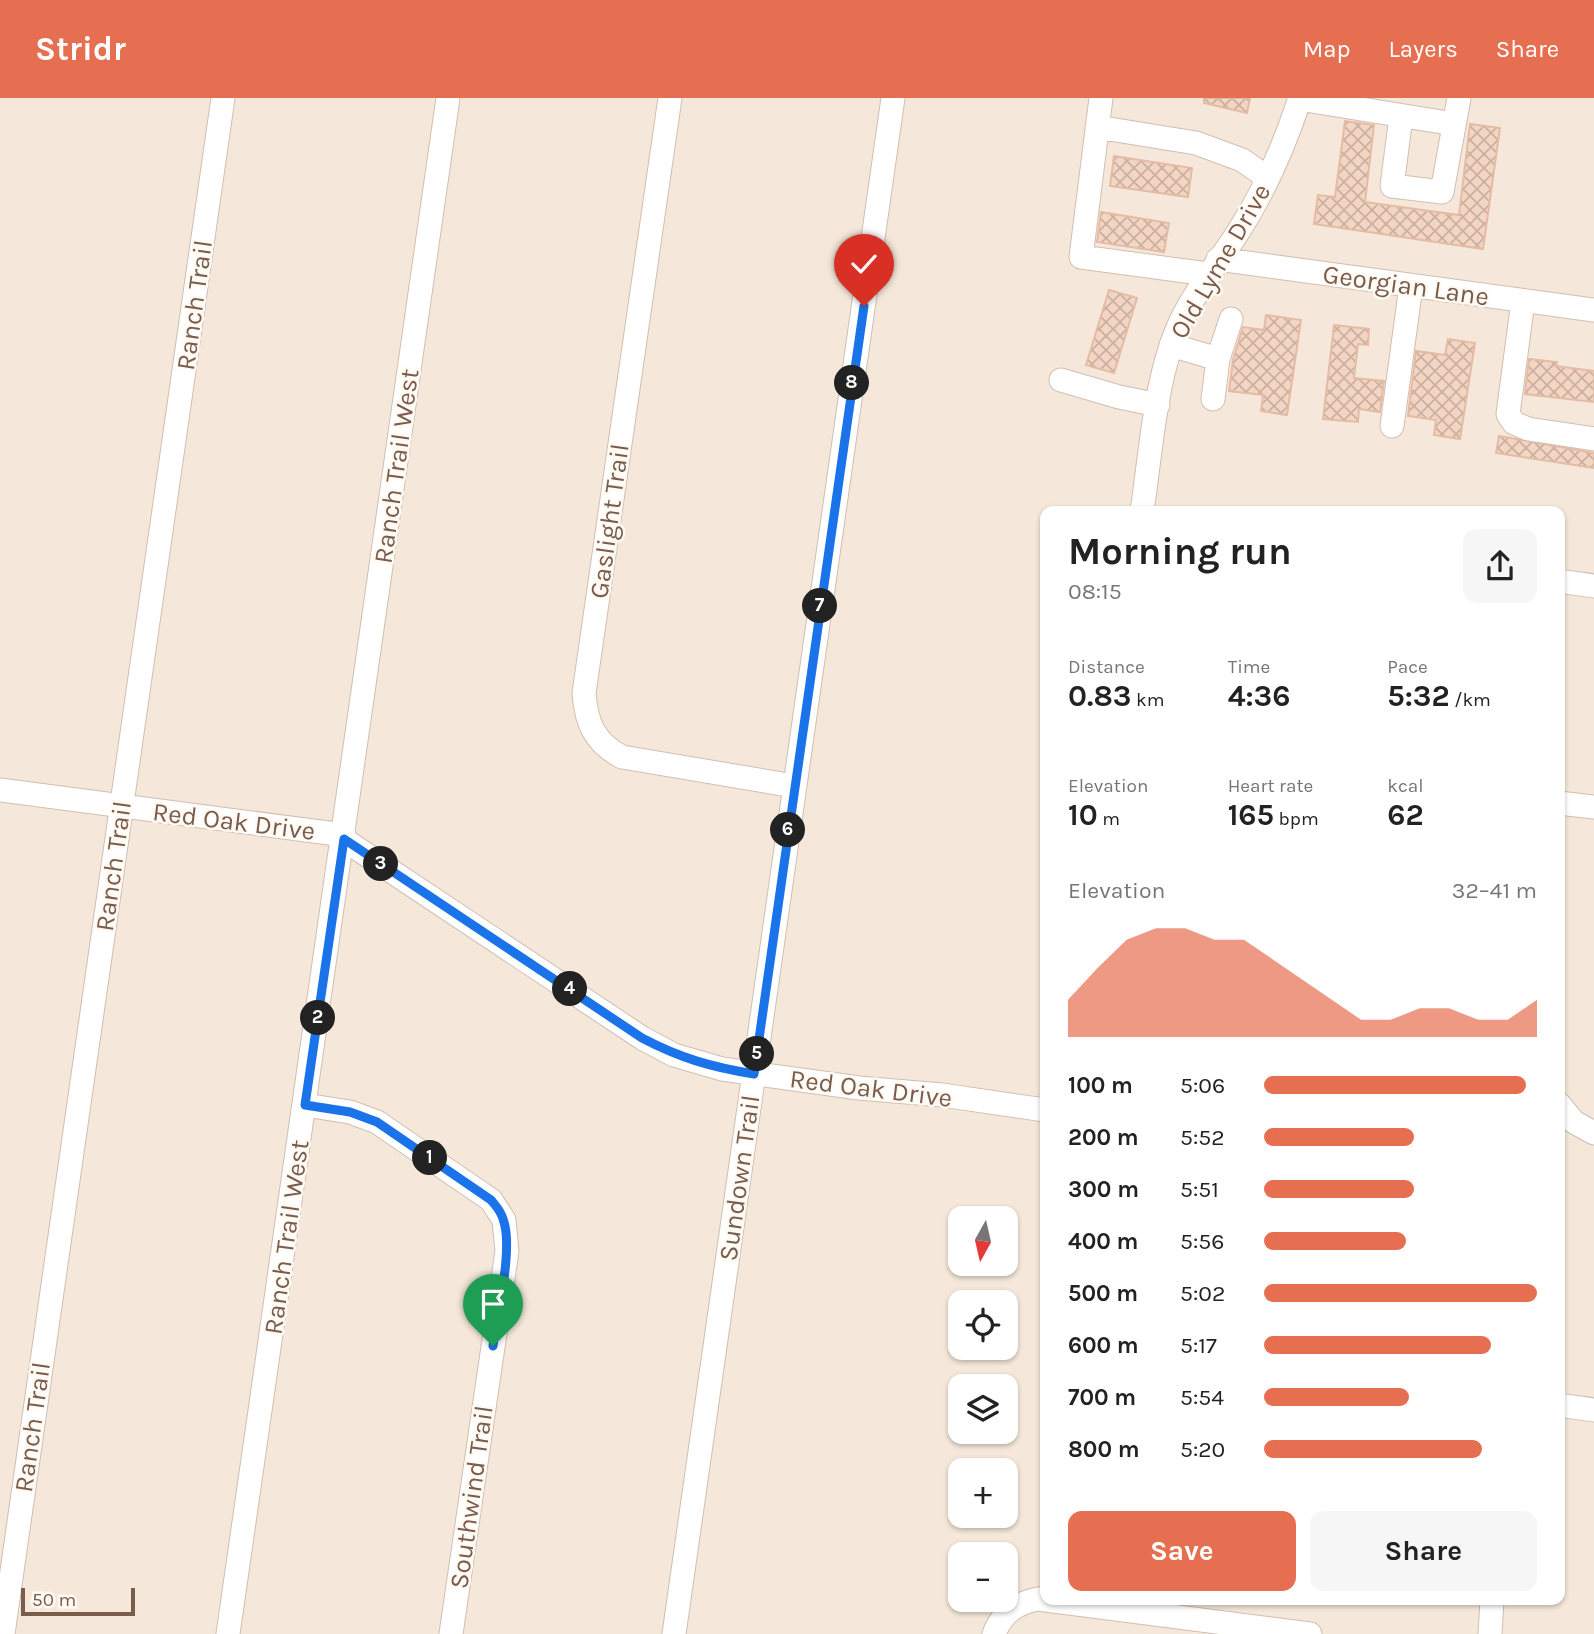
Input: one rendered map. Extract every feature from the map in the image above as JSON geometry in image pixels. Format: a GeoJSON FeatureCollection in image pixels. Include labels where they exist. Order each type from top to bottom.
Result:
{"type":"FeatureCollection","features":[{"type":"Feature","properties":{"kind":"street","name":"Ranch Trail"},"geometry":{"type":"LineString","coordinates":[[3,1634],[223,98]]}},
{"type":"Feature","properties":{"kind":"street","name":"Ranch Trail West"},"geometry":{"type":"LineString","coordinates":[[228,1634],[448,98]]}},
{"type":"Feature","properties":{"kind":"street","name":"Gaslight Trail"},"geometry":{"type":"LineString","coordinates":[[670,98],[584,693],[585,710],[597,740],[622,757],[794,786]]}},
{"type":"Feature","properties":{"kind":"street","name":"Sundown Trail"},"geometry":{"type":"LineString","coordinates":[[674,1634],[893,98]]}},
{"type":"Feature","properties":{"kind":"street"},"geometry":{"type":"LineString","coordinates":[[1101,98],[1097,127],[1196,143],[1242,160],[1268,178]]}},
{"type":"Feature","properties":{"kind":"street"},"geometry":{"type":"LineString","coordinates":[[1299,98],[1454,124]]}},
{"type":"Feature","properties":{"kind":"street","name":"Old Lyme Drive"},"geometry":{"type":"LineString","coordinates":[[1143,506],[1163,375],[1171,345],[1180,323],[1213,267],[1240,229],[1268,178],[1288,133],[1299,98]]}},
{"type":"Feature","properties":{"kind":"street"},"geometry":{"type":"LineString","coordinates":[[1401,117],[1392,186],[1442,192],[1459,98]]}},
{"type":"Feature","properties":{"kind":"street","name":"Georgian Lane"},"geometry":{"type":"LineString","coordinates":[[1097,127],[1081,257],[1411,286],[1594,310]]}},
{"type":"Feature","properties":{"kind":"street"},"geometry":{"type":"LineString","coordinates":[[1392,425],[1411,286]]}},
{"type":"Feature","properties":{"kind":"street"},"geometry":{"type":"LineString","coordinates":[[1523,301],[1508,414],[1514,423],[1528,429],[1594,439]]}},
{"type":"Feature","properties":{"kind":"street"},"geometry":{"type":"LineString","coordinates":[[1213,399],[1218,359],[1231,318]]}},
{"type":"Feature","properties":{"kind":"street"},"geometry":{"type":"LineString","coordinates":[[1171,345],[1218,359]]}},
{"type":"Feature","properties":{"kind":"street"},"geometry":{"type":"LineString","coordinates":[[1061,380],[1158,405]]}},
{"type":"Feature","properties":{"kind":"street"},"geometry":{"type":"LineString","coordinates":[[1565,582],[1594,586]]}},
{"type":"Feature","properties":{"kind":"street","name":"Red Oak Drive"},"geometry":{"type":"LineString","coordinates":[[0,790],[344,837],[642,1038],[696,1063],[754,1074],[859,1088],[942,1095],[1040,1109]]}},
{"type":"Feature","properties":{"kind":"street"},"geometry":{"type":"LineString","coordinates":[[1565,804],[1594,807]]}},
{"type":"Feature","properties":{"kind":"street","name":"Southwind Trail"},"geometry":{"type":"LineString","coordinates":[[305,1105],[350,1112],[377,1122],[491,1200],[504,1220],[507,1251],[451,1634]]}},
{"type":"Feature","properties":{"kind":"street"},"geometry":{"type":"LineString","coordinates":[[1565,1111],[1574,1122],[1594,1133]]}},
{"type":"Feature","properties":{"kind":"street"},"geometry":{"type":"LineString","coordinates":[[1565,1406],[1594,1410]]}},
{"type":"Feature","properties":{"kind":"street"},"geometry":{"type":"LineString","coordinates":[[994,1634],[1003,1615],[1009,1610],[1029,1600],[1040,1599]]}},
{"type":"Feature","properties":{"kind":"street"},"geometry":{"type":"LineString","coordinates":[[1079,1605],[1241,1629],[1310,1634]]}},
{"type":"Feature","properties":{"kind":"street"},"geometry":{"type":"LineString","coordinates":[[1490,1634],[1492,1605]]}},
{"type":"Feature","properties":{"kind":"shaded area"},"geometry":{"type":"Polygon","coordinates":[[[0,98],[1594,98],[1594,1634],[0,1634],[0,98]]]}},
{"type":"Feature","properties":{"kind":"building"},"geometry":{"type":"Polygon","coordinates":[[[1204,98],[1250,98],[1247,113],[1204,103],[1204,98]]]}},
{"type":"Feature","properties":{"kind":"building"},"geometry":{"type":"Polygon","coordinates":[[[1345,121],[1374,125],[1365,202],[1459,215],[1470,124],[1500,128],[1483,249],[1314,224],[1318,195],[1335,197],[1345,121]]]}},
{"type":"Feature","properties":{"kind":"building"},"geometry":{"type":"Polygon","coordinates":[[[1114,156],[1192,168],[1188,197],[1110,186],[1114,156]]]}},
{"type":"Feature","properties":{"kind":"building"},"geometry":{"type":"Polygon","coordinates":[[[1101,212],[1169,223],[1164,252],[1097,242],[1101,212]]]}},
{"type":"Feature","properties":{"kind":"building"},"geometry":{"type":"Polygon","coordinates":[[[1109,290],[1137,298],[1114,373],[1086,365],[1109,290]]]}},
{"type":"Feature","properties":{"kind":"building"},"geometry":{"type":"Polygon","coordinates":[[[1266,315],[1301,320],[1287,415],[1261,411],[1263,395],[1229,391],[1233,360],[1243,327],[1264,330],[1266,315]]]}},
{"type":"Feature","properties":{"kind":"building"},"geometry":{"type":"Polygon","coordinates":[[[1334,325],[1369,329],[1368,345],[1358,344],[1354,378],[1384,381],[1380,412],[1359,409],[1358,422],[1323,419],[1334,325]]]}},
{"type":"Feature","properties":{"kind":"building"},"geometry":{"type":"Polygon","coordinates":[[[1448,339],[1475,343],[1460,439],[1434,435],[1436,420],[1408,416],[1416,351],[1445,355],[1448,339]]]}},
{"type":"Feature","properties":{"kind":"building"},"geometry":{"type":"Polygon","coordinates":[[[1529,359],[1557,362],[1556,366],[1594,371],[1594,402],[1525,394],[1529,359]]]}},
{"type":"Feature","properties":{"kind":"building"},"geometry":{"type":"Polygon","coordinates":[[[1499,436],[1594,453],[1594,468],[1496,453],[1499,436]]]}},
{"type":"Feature","properties":{"kind":"route"},"geometry":{"type":"LineString","coordinates":[[493,1346],[507,1251],[504,1220],[499,1209],[491,1200],[377,1122],[350,1112],[305,1105],[344,839],[642,1038],[696,1063],[754,1074],[864,306]]}}]}
